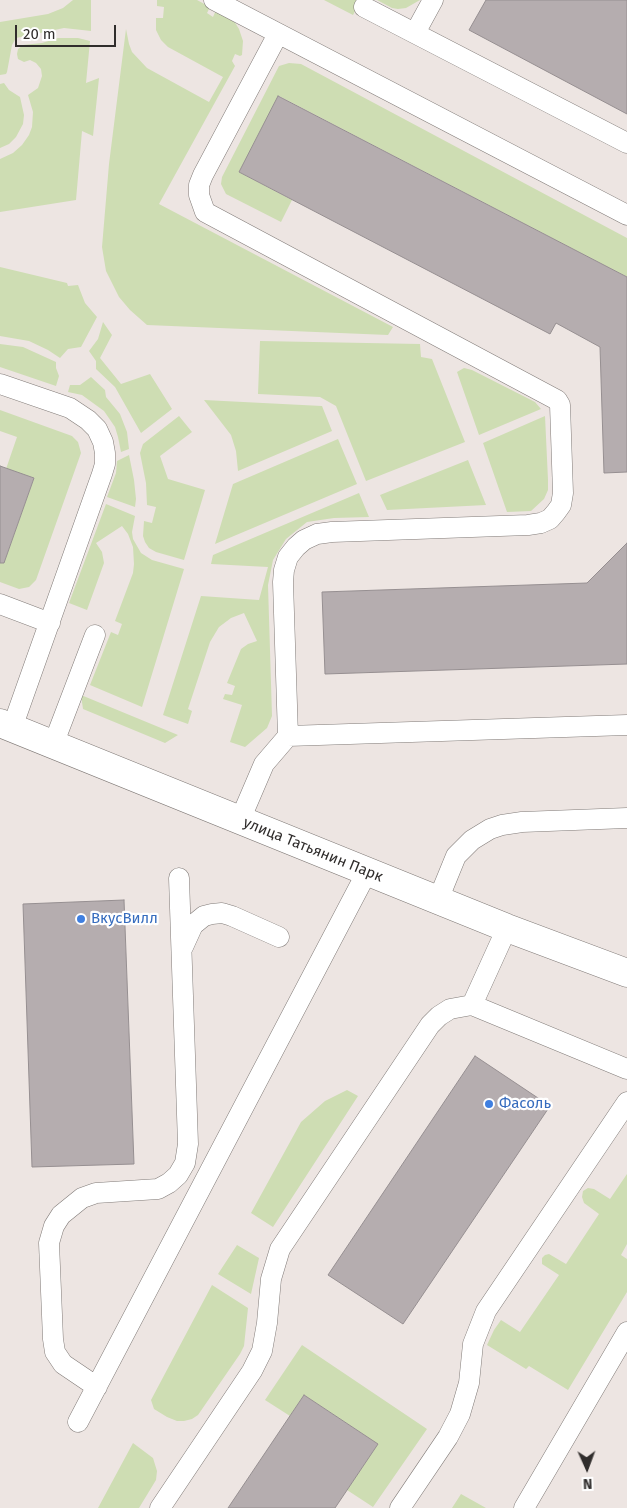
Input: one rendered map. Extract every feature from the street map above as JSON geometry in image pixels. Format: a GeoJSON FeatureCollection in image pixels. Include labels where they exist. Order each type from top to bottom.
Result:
{"type":"FeatureCollection","features":[{"type":"Feature","properties":{"kind":"street","name":"улица Татьянин Парк"},"geometry":{"type":"LineString","coordinates":[[6,726],[507,928],[627,973]]}},
{"type":"Feature","properties":{"kind":"lane"},"geometry":{"type":"LineString","coordinates":[[214,0],[627,215]]}},
{"type":"Feature","properties":{"kind":"lane"},"geometry":{"type":"LineString","coordinates":[[415,33],[433,0]]}},
{"type":"Feature","properties":{"kind":"lane"},"geometry":{"type":"LineString","coordinates":[[364,7],[627,143]]}},
{"type":"Feature","properties":{"kind":"lane"},"geometry":{"type":"LineString","coordinates":[[240,820],[264,764],[288,736],[283,582],[286,563],[296,547],[304,540],[317,534],[332,532],[541,523],[550,519],[556,512],[561,505],[563,493],[560,405],[557,400],[205,212],[199,195],[201,180],[278,34]]}},
{"type":"Feature","properties":{"kind":"lane"},"geometry":{"type":"LineString","coordinates":[[0,384],[70,408],[88,420],[97,429],[103,442],[105,453],[103,469],[50,623],[6,726]]}},
{"type":"Feature","properties":{"kind":"lane"},"geometry":{"type":"LineString","coordinates":[[0,604],[50,623]]}},
{"type":"Feature","properties":{"kind":"lane"},"geometry":{"type":"LineString","coordinates":[[53,745],[95,635]]}},
{"type":"Feature","properties":{"kind":"lane"},"geometry":{"type":"LineString","coordinates":[[288,736],[627,725]]}},
{"type":"Feature","properties":{"kind":"lane"},"geometry":{"type":"LineString","coordinates":[[438,900],[456,856],[472,840],[490,829],[522,822],[627,818]]}},
{"type":"Feature","properties":{"kind":"lane"},"geometry":{"type":"LineString","coordinates":[[78,1422],[368,872]]}},
{"type":"Feature","properties":{"kind":"lane"},"geometry":{"type":"LineString","coordinates":[[97,1387],[63,1364],[55,1352],[49,1243],[54,1226],[61,1215],[82,1198],[103,1192],[158,1189],[178,1175],[185,1163],[188,1144],[179,878]]}},
{"type":"Feature","properties":{"kind":"lane"},"geometry":{"type":"LineString","coordinates":[[182,951],[189,930],[193,925],[204,916],[212,914],[232,916],[279,937]]}},
{"type":"Feature","properties":{"kind":"lane"},"geometry":{"type":"LineString","coordinates":[[472,1005],[507,928]]}},
{"type":"Feature","properties":{"kind":"lane"},"geometry":{"type":"LineString","coordinates":[[160,1508],[252,1370],[262,1351],[267,1323],[268,1293],[280,1249],[430,1025],[439,1016],[450,1009],[472,1005],[627,1069]]}},
{"type":"Feature","properties":{"kind":"lane"},"geometry":{"type":"LineString","coordinates":[[400,1508],[448,1437],[460,1414],[469,1383],[473,1344],[486,1311],[627,1102]]}},
{"type":"Feature","properties":{"kind":"lane"},"geometry":{"type":"LineString","coordinates":[[524,1508],[627,1332]]}},
{"type":"Feature","properties":{"kind":"green space"},"geometry":{"type":"Polygon","coordinates":[[[73,0],[91,0],[91,31],[64,28],[16,38],[12,45],[7,72],[0,75],[0,22],[48,14],[63,8],[73,0]]]}},
{"type":"Feature","properties":{"kind":"green space"},"geometry":{"type":"Polygon","coordinates":[[[157,0],[197,0],[210,7],[207,13],[213,17],[216,10],[234,21],[243,41],[242,55],[235,54],[232,61],[235,66],[159,204],[393,327],[388,335],[147,325],[119,297],[106,271],[102,247],[109,164],[126,29],[132,52],[147,68],[209,102],[223,77],[168,47],[161,40],[156,30],[156,18],[163,18],[164,7],[157,6],[157,0]]]}},
{"type":"Feature","properties":{"kind":"green space"},"geometry":{"type":"Polygon","coordinates":[[[324,0],[361,0],[353,15],[324,0]]]}},
{"type":"Feature","properties":{"kind":"green space"},"geometry":{"type":"Polygon","coordinates":[[[377,0],[420,0],[406,8],[398,9],[377,0]]]}},
{"type":"Feature","properties":{"kind":"green space"},"geometry":{"type":"Polygon","coordinates":[[[58,38],[78,38],[90,41],[86,83],[99,78],[93,136],[82,131],[76,200],[0,212],[0,159],[13,153],[29,135],[32,127],[33,112],[28,95],[38,88],[42,76],[41,69],[36,63],[30,60],[24,62],[18,59],[18,49],[23,45],[42,43],[58,38]]]}},
{"type":"Feature","properties":{"kind":"green space"},"geometry":{"type":"Polygon","coordinates":[[[289,63],[301,64],[627,238],[627,277],[279,96],[239,172],[292,200],[281,222],[226,194],[221,184],[222,177],[279,66],[289,63]]]}},
{"type":"Feature","properties":{"kind":"green space"},"geometry":{"type":"Polygon","coordinates":[[[4,83],[9,90],[20,97],[24,115],[23,124],[16,137],[9,144],[0,148],[0,84],[4,83]]]}},
{"type":"Feature","properties":{"kind":"green space"},"geometry":{"type":"Polygon","coordinates":[[[0,267],[67,283],[68,286],[78,285],[85,303],[97,317],[81,347],[68,349],[60,358],[29,341],[0,336],[0,267]]]}},
{"type":"Feature","properties":{"kind":"green space"},"geometry":{"type":"Polygon","coordinates":[[[103,322],[112,335],[100,358],[121,384],[150,374],[172,409],[141,433],[115,387],[96,369],[96,361],[89,351],[98,339],[103,322]]]}},
{"type":"Feature","properties":{"kind":"green space"},"geometry":{"type":"Polygon","coordinates":[[[260,341],[420,344],[421,357],[432,359],[465,442],[366,481],[336,406],[320,397],[258,394],[260,341]]]}},
{"type":"Feature","properties":{"kind":"green space"},"geometry":{"type":"Polygon","coordinates":[[[0,344],[23,347],[56,362],[59,376],[56,386],[0,367],[0,344]]]}},
{"type":"Feature","properties":{"kind":"green space"},"geometry":{"type":"Polygon","coordinates":[[[464,368],[472,370],[535,402],[541,409],[479,435],[457,372],[464,368]]]}},
{"type":"Feature","properties":{"kind":"green space"},"geometry":{"type":"Polygon","coordinates":[[[91,377],[105,390],[106,397],[120,414],[127,432],[129,449],[121,452],[115,427],[104,411],[82,395],[68,392],[70,385],[80,385],[91,377]]]}},
{"type":"Feature","properties":{"kind":"green space"},"geometry":{"type":"Polygon","coordinates":[[[204,400],[322,406],[332,431],[238,471],[236,451],[231,435],[204,400]]]}},
{"type":"Feature","properties":{"kind":"green space"},"geometry":{"type":"Polygon","coordinates":[[[0,410],[72,436],[78,442],[81,453],[36,580],[29,587],[19,589],[0,582],[0,558],[5,560],[34,478],[6,469],[17,437],[0,431],[0,410]]]}},
{"type":"Feature","properties":{"kind":"green space"},"geometry":{"type":"Polygon","coordinates":[[[179,416],[192,432],[160,456],[168,479],[205,490],[184,560],[156,552],[149,548],[145,542],[143,536],[144,521],[152,523],[156,507],[147,505],[146,483],[140,453],[143,444],[179,416]]]}},
{"type":"Feature","properties":{"kind":"green space"},"geometry":{"type":"Polygon","coordinates":[[[545,416],[548,490],[544,499],[531,511],[507,512],[483,443],[545,416]]]}},
{"type":"Feature","properties":{"kind":"green space"},"geometry":{"type":"Polygon","coordinates":[[[338,439],[357,484],[215,544],[233,484],[338,439]]]}},
{"type":"Feature","properties":{"kind":"green space"},"geometry":{"type":"Polygon","coordinates":[[[129,455],[134,480],[135,507],[107,497],[116,473],[117,461],[129,455]]]}},
{"type":"Feature","properties":{"kind":"green space"},"geometry":{"type":"Polygon","coordinates":[[[468,460],[486,505],[387,510],[380,495],[468,460]]]}},
{"type":"Feature","properties":{"kind":"green space"},"geometry":{"type":"Polygon","coordinates":[[[359,493],[369,517],[334,518],[307,522],[286,539],[273,560],[268,585],[272,716],[267,728],[245,747],[230,742],[242,705],[223,699],[225,694],[232,695],[235,686],[227,683],[241,649],[257,641],[244,613],[231,618],[219,627],[210,642],[188,709],[192,711],[188,724],[163,715],[201,596],[259,600],[268,567],[211,564],[213,555],[359,493]]]}},
{"type":"Feature","properties":{"kind":"green space"},"geometry":{"type":"Polygon","coordinates":[[[106,504],[135,516],[132,532],[133,539],[141,553],[152,560],[184,569],[142,707],[90,685],[111,632],[118,635],[122,624],[115,621],[133,573],[133,547],[128,534],[122,526],[96,543],[102,552],[104,563],[87,610],[69,603],[106,504]]]}},
{"type":"Feature","properties":{"kind":"green space"},"geometry":{"type":"Polygon","coordinates":[[[81,695],[178,735],[165,743],[83,709],[81,695]]]}},
{"type":"Feature","properties":{"kind":"green space"},"geometry":{"type":"Polygon","coordinates":[[[347,1090],[358,1096],[273,1227],[251,1213],[301,1122],[325,1101],[347,1090]]]}},
{"type":"Feature","properties":{"kind":"green space"},"geometry":{"type":"Polygon","coordinates":[[[627,1174],[627,1244],[621,1255],[627,1259],[627,1292],[568,1390],[529,1366],[526,1369],[487,1345],[501,1320],[520,1332],[559,1275],[542,1264],[542,1258],[549,1254],[566,1264],[599,1214],[584,1203],[583,1191],[588,1188],[594,1189],[610,1199],[627,1174]]]}},
{"type":"Feature","properties":{"kind":"green space"},"geometry":{"type":"Polygon","coordinates":[[[237,1245],[259,1258],[251,1294],[218,1274],[237,1245]]]}},
{"type":"Feature","properties":{"kind":"green space"},"geometry":{"type":"Polygon","coordinates":[[[212,1285],[248,1308],[244,1346],[198,1415],[192,1419],[177,1421],[154,1409],[151,1400],[212,1285]]]}},
{"type":"Feature","properties":{"kind":"green space"},"geometry":{"type":"Polygon","coordinates":[[[302,1345],[427,1429],[373,1507],[347,1490],[378,1444],[304,1395],[290,1416],[265,1400],[302,1345]]]}},
{"type":"Feature","properties":{"kind":"green space"},"geometry":{"type":"Polygon","coordinates":[[[133,1443],[153,1458],[157,1471],[156,1480],[139,1508],[98,1508],[133,1443]]]}},
{"type":"Feature","properties":{"kind":"green space"},"geometry":{"type":"Polygon","coordinates":[[[461,1494],[486,1508],[452,1508],[461,1494]]]}},
{"type":"Feature","properties":{"kind":"building"},"geometry":{"type":"Polygon","coordinates":[[[486,0],[627,0],[627,114],[469,30],[486,0]]]}},
{"type":"Feature","properties":{"kind":"building"},"geometry":{"type":"Polygon","coordinates":[[[278,96],[627,277],[627,472],[604,473],[600,347],[556,323],[550,334],[239,172],[278,96]]]}},
{"type":"Feature","properties":{"kind":"building"},"geometry":{"type":"Polygon","coordinates":[[[0,466],[34,478],[4,563],[0,563],[0,466]]]}},
{"type":"Feature","properties":{"kind":"building"},"geometry":{"type":"Polygon","coordinates":[[[627,543],[627,664],[325,674],[322,592],[587,583],[627,543]]]}},
{"type":"Feature","properties":{"kind":"building"},"geometry":{"type":"Polygon","coordinates":[[[124,900],[134,1164],[32,1167],[23,904],[124,900]]]}},
{"type":"Feature","properties":{"kind":"building"},"geometry":{"type":"Polygon","coordinates":[[[475,1056],[550,1106],[403,1324],[328,1275],[475,1056]]]}},
{"type":"Feature","properties":{"kind":"building"},"geometry":{"type":"Polygon","coordinates":[[[304,1395],[378,1444],[335,1508],[228,1508],[304,1395]]]}},
{"type":"Feature","properties":{"kind":"place","name":"ВкусВилл"},"geometry":{"type":"Point","coordinates":[81,919]}},
{"type":"Feature","properties":{"kind":"place","name":"Фасоль"},"geometry":{"type":"Point","coordinates":[489,1104]}}]}
